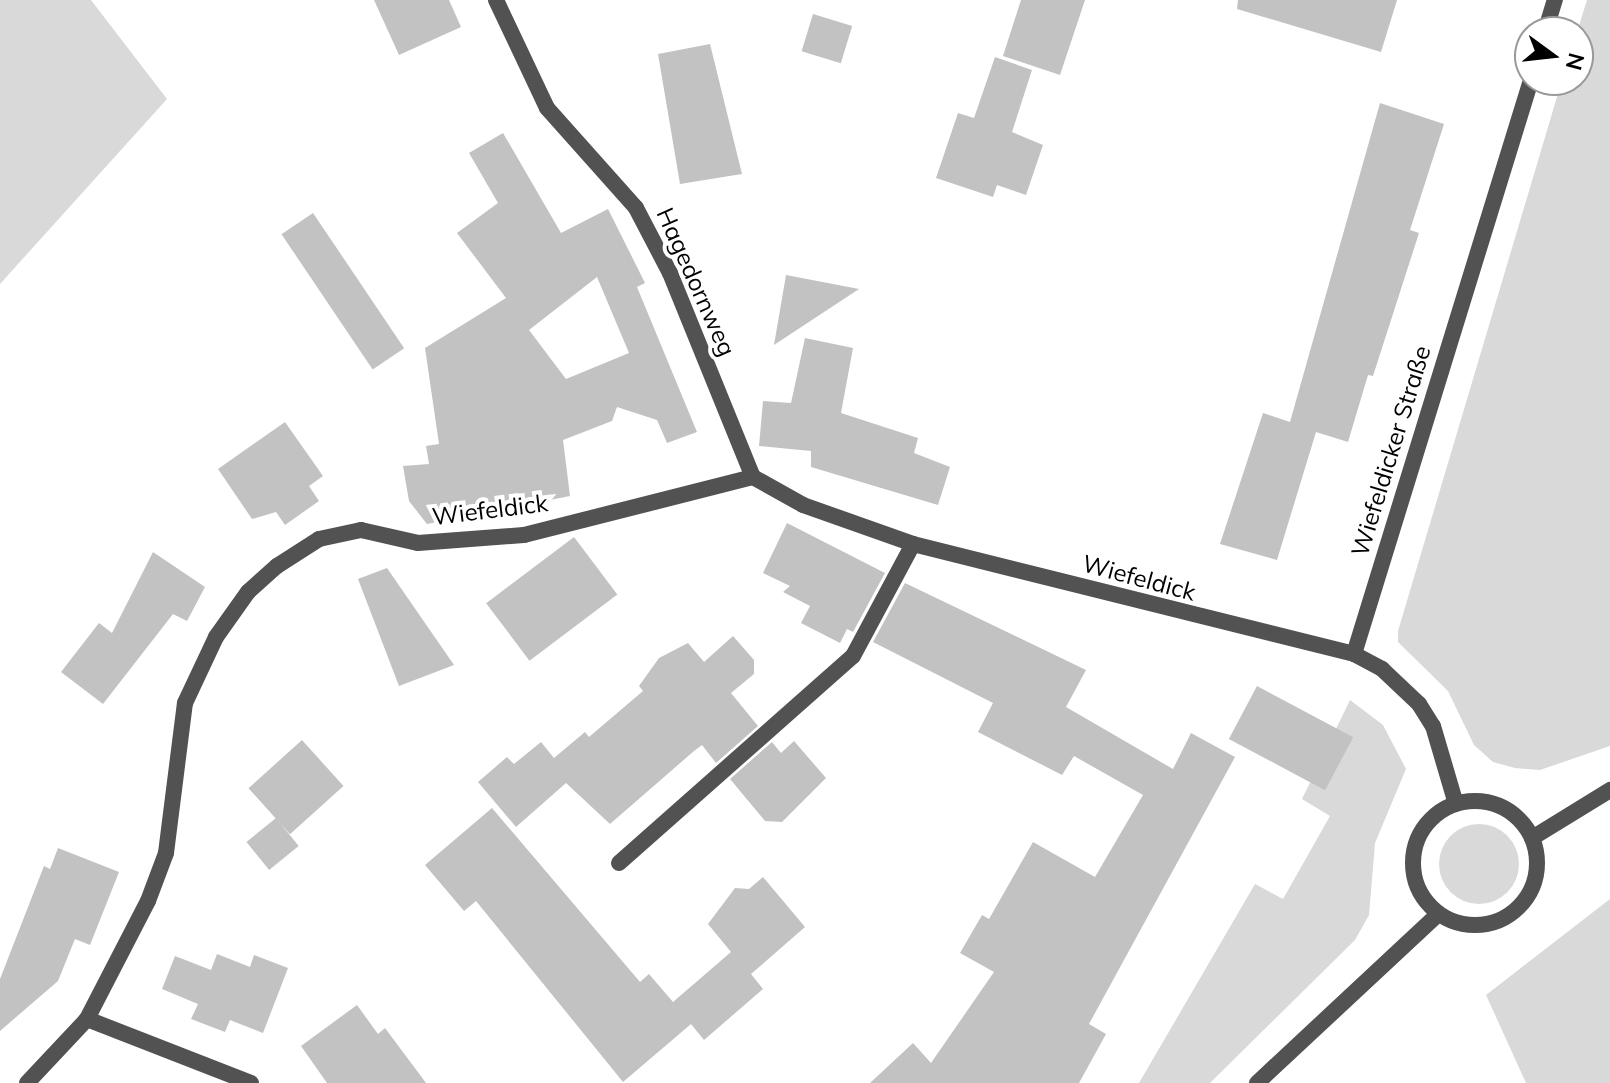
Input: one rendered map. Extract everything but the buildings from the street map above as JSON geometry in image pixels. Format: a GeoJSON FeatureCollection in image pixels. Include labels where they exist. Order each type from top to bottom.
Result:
{"type":"FeatureCollection","features":[{"type":"Feature","properties":{"kind":"street","name":"Hagedornweg"},"geometry":{"type":"LineString","coordinates":[[496,0],[547,108],[636,208],[670,273],[753,477]]}},
{"type":"Feature","properties":{"kind":"street","name":"Wiefeldicker Straße"},"geometry":{"type":"LineString","coordinates":[[1354,654],[1526,96]]}},
{"type":"Feature","properties":{"kind":"street","name":"Wiefeldick"},"geometry":{"type":"LineString","coordinates":[[27,1083],[87,1019],[166,853],[190,684],[248,592],[277,566],[319,539],[361,530],[418,543],[524,535],[753,477],[803,505],[913,544],[1354,654]]}},
{"type":"Feature","properties":{"kind":"street"},"geometry":{"type":"LineString","coordinates":[[619,863],[844,666],[913,544]]}},
{"type":"Feature","properties":{"kind":"street"},"geometry":{"type":"LineString","coordinates":[[1354,654],[1382,669],[1419,704],[1433,726],[1456,804]]}},
{"type":"Feature","properties":{"kind":"street"},"geometry":{"type":"LineString","coordinates":[[1532,838],[1610,790]]}},
{"type":"Feature","properties":{"kind":"street"},"geometry":{"type":"LineString","coordinates":[[1456,804],[1496,805],[1532,838],[1533,887],[1507,917],[1464,925],[1438,914],[1425,901],[1413,865],[1427,824],[1456,804]]}},
{"type":"Feature","properties":{"kind":"street"},"geometry":{"type":"LineString","coordinates":[[1257,1083],[1438,914]]}},
{"type":"Feature","properties":{"kind":"street"},"geometry":{"type":"LineString","coordinates":[[87,1019],[251,1083]]}},
{"type":"Feature","properties":{"kind":"shaded area"},"geometry":{"type":"Polygon","coordinates":[[[0,0],[91,0],[167,99],[0,284],[0,0]]]}},
{"type":"Feature","properties":{"kind":"shaded area"},"geometry":{"type":"Polygon","coordinates":[[[1587,0],[1610,0],[1610,746],[1540,770],[1493,762],[1474,745],[1448,691],[1398,642],[1398,631],[1557,96],[1594,96],[1594,16],[1582,16],[1587,0]]]}},
{"type":"Feature","properties":{"kind":"shaded area"},"geometry":{"type":"Polygon","coordinates":[[[1350,700],[1383,725],[1406,769],[1375,843],[1369,915],[1355,940],[1210,1083],[1139,1083],[1255,884],[1283,899],[1330,816],[1302,799],[1350,700]]]}},
{"type":"Feature","properties":{"kind":"shaded area"},"geometry":{"type":"Polygon","coordinates":[[[1479,824],[1494,827],[1507,836],[1516,849],[1519,864],[1516,879],[1507,892],[1494,901],[1479,904],[1464,901],[1451,892],[1442,879],[1439,864],[1442,849],[1451,836],[1464,827],[1479,824]]]}},
{"type":"Feature","properties":{"kind":"shaded area"},"geometry":{"type":"Polygon","coordinates":[[[1610,899],[1610,1083],[1526,1083],[1486,995],[1610,899]]]}}]}
